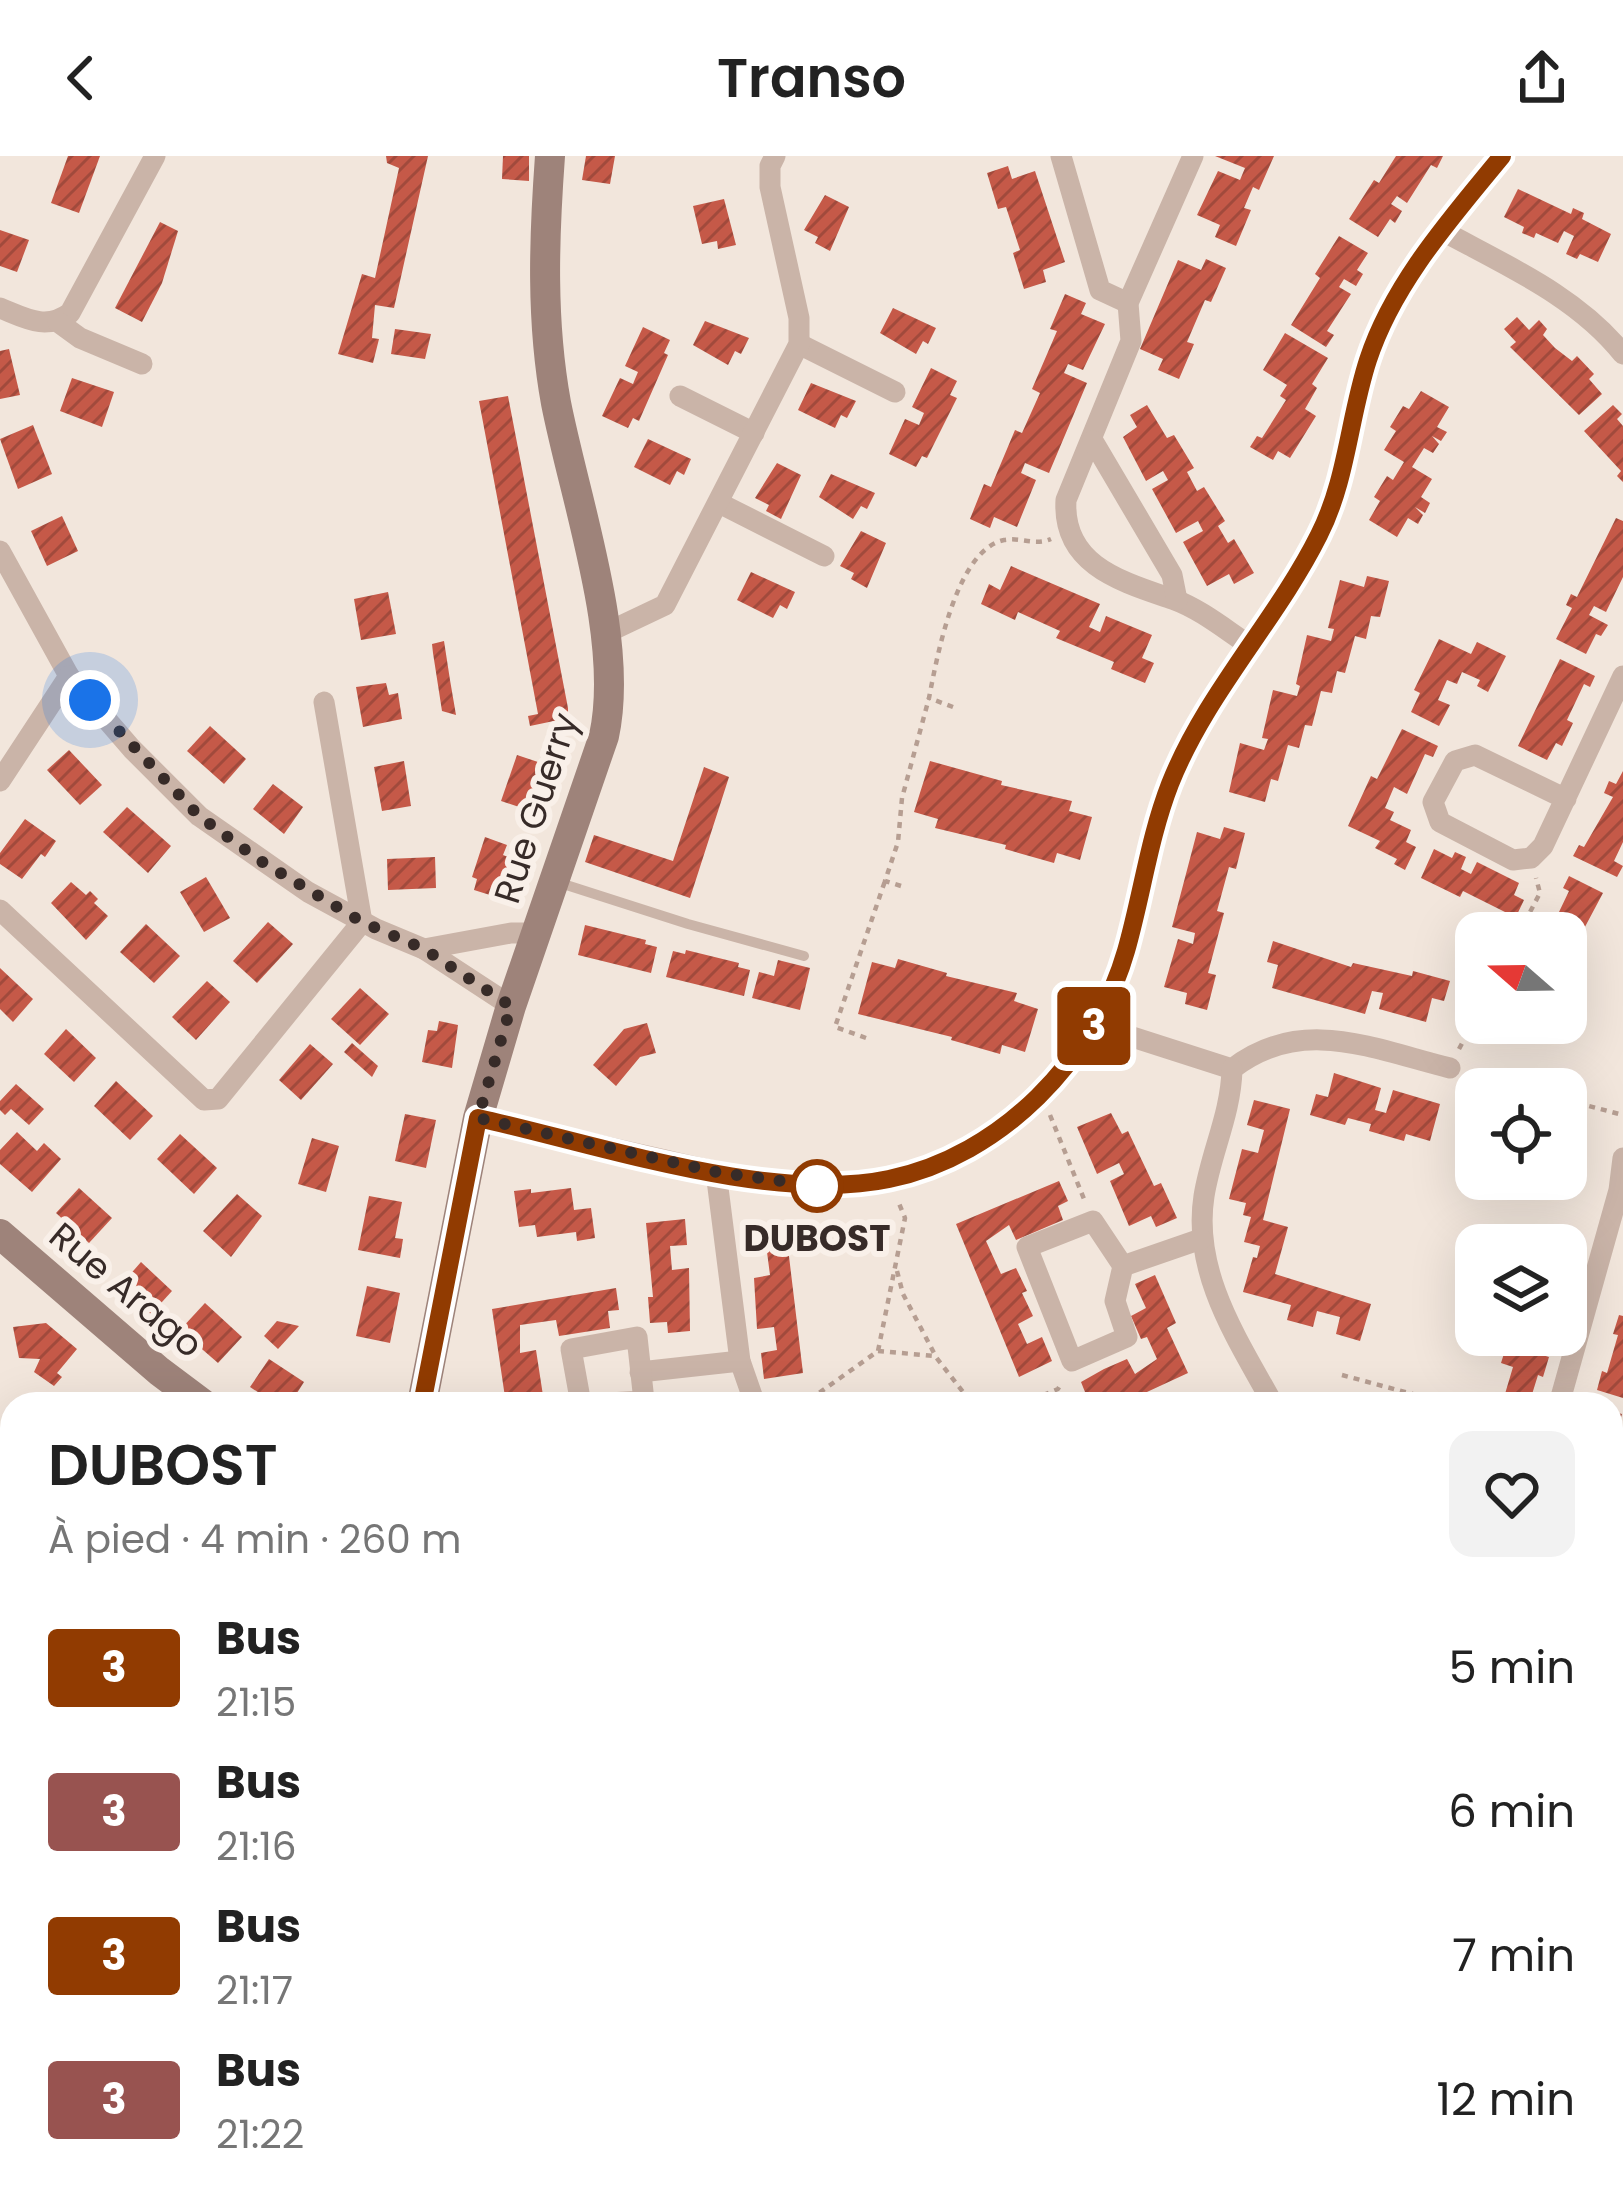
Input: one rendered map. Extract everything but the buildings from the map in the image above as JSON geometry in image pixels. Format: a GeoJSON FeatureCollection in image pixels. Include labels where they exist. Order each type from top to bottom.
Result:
{"type":"FeatureCollection","features":[{"type":"Feature","properties":{"kind":"street"},"geometry":{"type":"LineString","coordinates":[[58,322],[78,302],[155,156]]}},
{"type":"Feature","properties":{"kind":"street","name":"Rue Guerry"},"geometry":{"type":"LineString","coordinates":[[424,1392],[478,1118],[611,703],[606,633],[555,398],[548,343],[545,232],[550,156]]}},
{"type":"Feature","properties":{"kind":"street"},"geometry":{"type":"LineString","coordinates":[[606,633],[665,605],[799,344],[799,318],[770,188],[775,156]]}},
{"type":"Feature","properties":{"kind":"street"},"geometry":{"type":"LineString","coordinates":[[1061,156],[1100,290],[1128,303]]}},
{"type":"Feature","properties":{"kind":"street"},"geometry":{"type":"LineString","coordinates":[[1193,156],[1128,303],[1131,340],[1066,500],[1068,532],[1084,556],[1099,566],[1154,596],[1177,600],[1250,645]]}},
{"type":"Feature","properties":{"kind":"street"},"geometry":{"type":"LineString","coordinates":[[478,1118],[716,1172],[824,1187],[890,1179],[953,1156],[986,1138],[1042,1094],[1095,1025],[1126,952],[1171,782],[1207,710],[1290,587],[1324,524],[1336,495],[1368,358],[1384,321],[1441,230],[1502,156]]}},
{"type":"Feature","properties":{"kind":"street"},"geometry":{"type":"LineString","coordinates":[[1441,230],[1550,290],[1605,331],[1623,354]]}},
{"type":"Feature","properties":{"kind":"street"},"geometry":{"type":"LineString","coordinates":[[0,308],[33,321],[58,322],[80,338],[142,364]]}},
{"type":"Feature","properties":{"kind":"street"},"geometry":{"type":"LineString","coordinates":[[799,344],[896,392]]}},
{"type":"Feature","properties":{"kind":"street"},"geometry":{"type":"LineString","coordinates":[[680,396],[754,433]]}},
{"type":"Feature","properties":{"kind":"street"},"geometry":{"type":"LineString","coordinates":[[1093,440],[1172,575],[1177,600]]}},
{"type":"Feature","properties":{"kind":"street"},"geometry":{"type":"LineString","coordinates":[[719,503],[824,556]]}},
{"type":"Feature","properties":{"kind":"street"},"geometry":{"type":"LineString","coordinates":[[0,551],[69,676],[199,816],[259,860],[362,922],[424,949],[511,1006]]}},
{"type":"Feature","properties":{"kind":"street"},"geometry":{"type":"LineString","coordinates":[[0,781],[69,676]]}},
{"type":"Feature","properties":{"kind":"street"},"geometry":{"type":"LineString","coordinates":[[1566,799],[1475,755],[1455,761],[1433,802],[1440,822],[1513,860],[1531,858],[1544,846],[1566,799],[1623,676]]}},
{"type":"Feature","properties":{"kind":"street"},"geometry":{"type":"LineString","coordinates":[[0,910],[204,1100],[218,1099],[362,922],[324,702]]}},
{"type":"Feature","properties":{"kind":"street"},"geometry":{"type":"LineString","coordinates":[[424,949],[536,933]]}},
{"type":"Feature","properties":{"kind":"street"},"geometry":{"type":"LineString","coordinates":[[1095,1025],[1232,1069]]}},
{"type":"Feature","properties":{"kind":"street"},"geometry":{"type":"LineString","coordinates":[[1232,1069],[1262,1050],[1300,1038],[1329,1039],[1450,1068]]}},
{"type":"Feature","properties":{"kind":"street"},"geometry":{"type":"LineString","coordinates":[[1232,1069],[1231,1101],[1204,1193],[1201,1238],[1220,1308],[1267,1392]]}},
{"type":"Feature","properties":{"kind":"street"},"geometry":{"type":"LineString","coordinates":[[1562,1392],[1619,1190],[1623,1158]]}},
{"type":"Feature","properties":{"kind":"street"},"geometry":{"type":"LineString","coordinates":[[716,1172],[740,1361],[751,1392]]}},
{"type":"Feature","properties":{"kind":"street"},"geometry":{"type":"LineString","coordinates":[[1093,1221],[1123,1266],[1114,1300],[1127,1337],[1072,1360],[1027,1247],[1093,1221]]}},
{"type":"Feature","properties":{"kind":"street","name":"Rue Arago"},"geometry":{"type":"LineString","coordinates":[[0,1234],[187,1392]]}},
{"type":"Feature","properties":{"kind":"street"},"geometry":{"type":"LineString","coordinates":[[1123,1266],[1201,1238]]}},
{"type":"Feature","properties":{"kind":"street"},"geometry":{"type":"LineString","coordinates":[[579,1392],[571,1349],[637,1337],[643,1392]]}},
{"type":"Feature","properties":{"kind":"street"},"geometry":{"type":"LineString","coordinates":[[640,1372],[740,1361]]}},
{"type":"Feature","properties":{"kind":"lane"},"geometry":{"type":"LineString","coordinates":[[554,881],[804,956]]}},
{"type":"Feature","properties":{"kind":"path"},"geometry":{"type":"LineString","coordinates":[[866,1038],[835,1027],[898,842],[902,798],[942,629],[980,552],[1004,540],[1043,543],[1068,532]]}},
{"type":"Feature","properties":{"kind":"path"},"geometry":{"type":"LineString","coordinates":[[928,698],[952,707]]}},
{"type":"Feature","properties":{"kind":"path"},"geometry":{"type":"LineString","coordinates":[[1530,912],[1540,893],[1531,858]]}},
{"type":"Feature","properties":{"kind":"path"},"geometry":{"type":"LineString","coordinates":[[885,880],[901,886]]}},
{"type":"Feature","properties":{"kind":"path"},"geometry":{"type":"LineString","coordinates":[[1455,1069],[1450,1068],[1462,1044]]}},
{"type":"Feature","properties":{"kind":"path"},"geometry":{"type":"LineString","coordinates":[[1042,1094],[1093,1221]]}},
{"type":"Feature","properties":{"kind":"path"},"geometry":{"type":"LineString","coordinates":[[1587,1106],[1623,1115]]}},
{"type":"Feature","properties":{"kind":"path"},"geometry":{"type":"LineString","coordinates":[[878,1351],[905,1218],[890,1179]]}},
{"type":"Feature","properties":{"kind":"path"},"geometry":{"type":"LineString","coordinates":[[896,1265],[903,1294],[935,1356],[963,1392]]}},
{"type":"Feature","properties":{"kind":"path"},"geometry":{"type":"LineString","coordinates":[[820,1392],[878,1351],[935,1356]]}},
{"type":"Feature","properties":{"kind":"path"},"geometry":{"type":"LineString","coordinates":[[1051,1392],[1058,1389],[1072,1360]]}},
{"type":"Feature","properties":{"kind":"path"},"geometry":{"type":"LineString","coordinates":[[1342,1375],[1405,1392]]}},
{"type":"Feature","properties":{"kind":"bus line","name":"3"},"geometry":{"type":"LineString","coordinates":[[424,1392],[478,1118],[716,1172],[824,1187],[890,1179],[928,1167],[986,1138],[1042,1094],[1095,1025],[1126,952],[1171,782],[1207,710],[1290,587],[1324,524],[1336,495],[1368,358],[1384,321],[1441,230],[1502,156]]}},
{"type":"Feature","properties":{"kind":"place","name":"DUBOST"},"geometry":{"type":"Point","coordinates":[817,1186]}},
{"type":"Feature","properties":{"kind":"route"},"geometry":{"type":"LineString","coordinates":[[90,700],[199,816],[259,860],[362,922],[424,949],[511,1006],[478,1118],[716,1172],[824,1187],[817,1186]]}}]}
